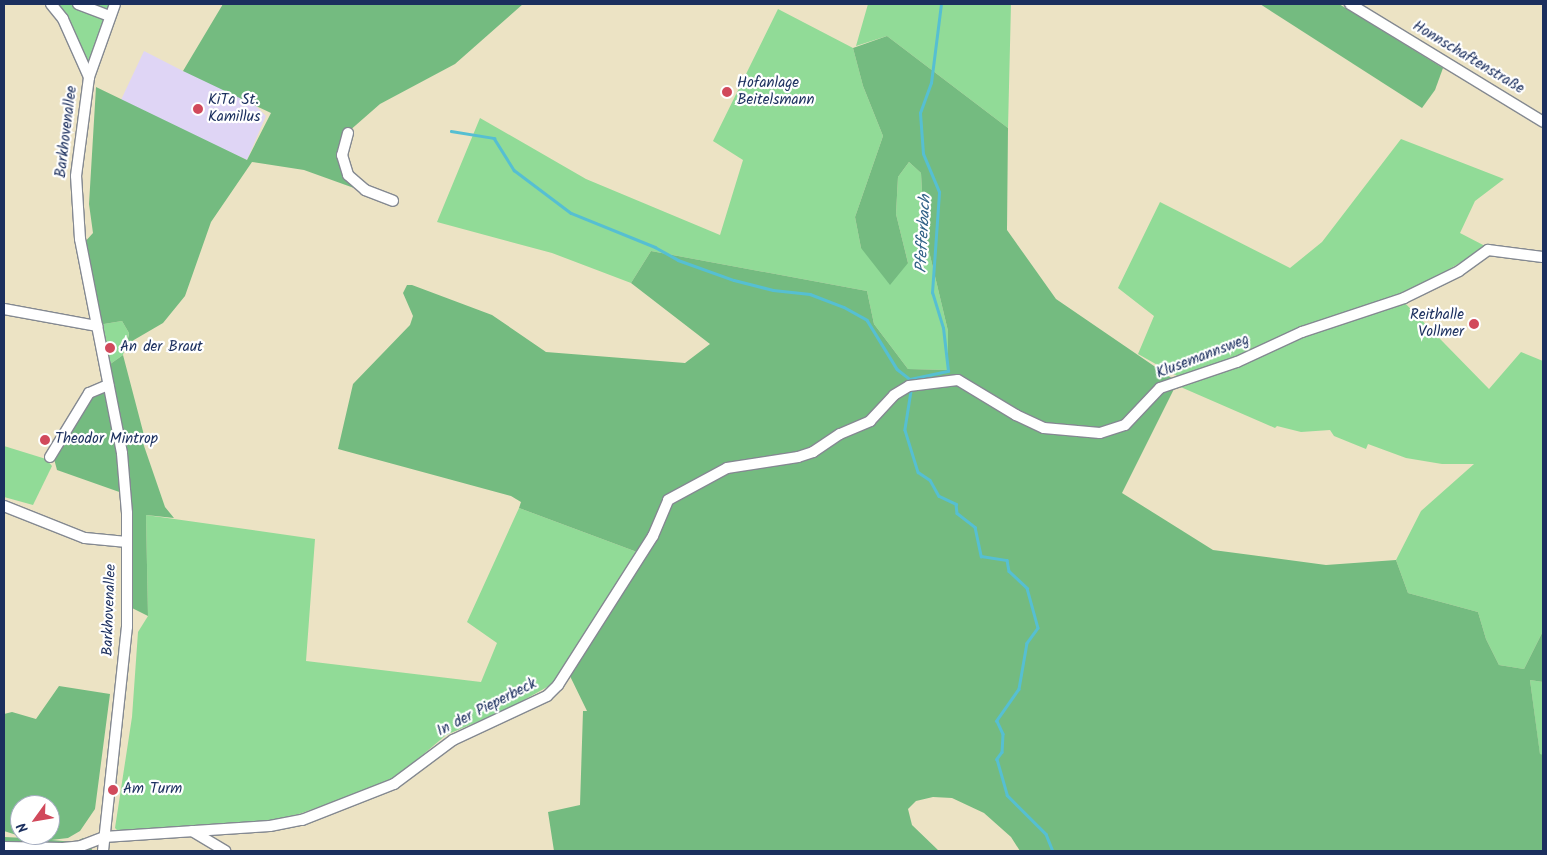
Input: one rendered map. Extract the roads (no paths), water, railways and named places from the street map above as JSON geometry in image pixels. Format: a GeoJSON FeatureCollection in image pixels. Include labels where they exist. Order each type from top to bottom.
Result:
{"type":"FeatureCollection","features":[{"type":"Feature","properties":{"kind":"street"},"geometry":{"type":"LineString","coordinates":[[51,4],[63,19],[89,77]]}},
{"type":"Feature","properties":{"kind":"street"},"geometry":{"type":"LineString","coordinates":[[78,4],[110,16]]}},
{"type":"Feature","properties":{"kind":"street","name":"Barkhovenallee"},"geometry":{"type":"LineString","coordinates":[[104,836],[127,627],[127,542],[122,453],[77,218],[76,167],[89,77],[115,4]]}},
{"type":"Feature","properties":{"kind":"street","name":"Honnschaftenstraße"},"geometry":{"type":"LineString","coordinates":[[1350,4],[1543,122]]}},
{"type":"Feature","properties":{"kind":"street"},"geometry":{"type":"LineString","coordinates":[[348,133],[342,155],[348,175],[365,190],[393,200]]}},
{"type":"Feature","properties":{"kind":"street","name":"Klusemannsweg"},"geometry":{"type":"LineString","coordinates":[[813,452],[840,434],[870,421],[901,390],[937,380],[958,380],[972,386],[1016,415],[1044,428],[1100,433],[1125,424],[1160,388],[1237,362],[1302,332],[1404,298],[1459,271],[1488,250],[1543,257]]}},
{"type":"Feature","properties":{"kind":"street"},"geometry":{"type":"LineString","coordinates":[[4,309],[97,326]]}},
{"type":"Feature","properties":{"kind":"street"},"geometry":{"type":"LineString","coordinates":[[50,458],[89,393],[108,385]]}},
{"type":"Feature","properties":{"kind":"street","name":"In der Pieperbeck"},"geometry":{"type":"LineString","coordinates":[[104,836],[192,831],[302,820],[394,784],[452,740],[547,696],[569,670],[648,544],[668,500],[727,468],[798,458],[813,452]]}},
{"type":"Feature","properties":{"kind":"street"},"geometry":{"type":"LineString","coordinates":[[4,506],[85,538],[101,542],[127,542]]}},
{"type":"Feature","properties":{"kind":"street"},"geometry":{"type":"LineString","coordinates":[[192,831],[225,851]]}},
{"type":"Feature","properties":{"kind":"street"},"geometry":{"type":"LineString","coordinates":[[4,847],[63,848],[81,846],[104,836],[103,851]]}},
{"type":"Feature","properties":{"kind":"waterway"},"geometry":{"type":"LineString","coordinates":[[451,131],[494,138],[514,170],[571,213],[655,247],[678,260],[734,280],[773,290],[810,294],[844,307],[867,320],[897,369],[910,379],[948,371],[943,328],[932,293],[939,192],[923,154],[920,113],[931,83],[941,4]]}},
{"type":"Feature","properties":{"kind":"waterway","name":"Pfefferbach"},"geometry":{"type":"LineString","coordinates":[[911,391],[905,430],[918,472],[930,480],[939,496],[956,504],[957,513],[975,527],[981,556],[1007,560],[1009,571],[1027,588],[1038,628],[1027,643],[1019,689],[997,721],[1003,734],[1002,752],[997,759],[1007,795],[1046,834],[1053,851]]}},
{"type":"Feature","properties":{"kind":"place","name":"Hofanlage Beitelsmann"},"geometry":{"type":"Point","coordinates":[727,92]}},
{"type":"Feature","properties":{"kind":"place","name":"KiTa St. Kamillus"},"geometry":{"type":"Point","coordinates":[198,109]}},
{"type":"Feature","properties":{"kind":"place","name":"Reithalle Vollmer"},"geometry":{"type":"Point","coordinates":[1474,324]}},
{"type":"Feature","properties":{"kind":"place","name":"An der Braut"},"geometry":{"type":"Point","coordinates":[110,348]}},
{"type":"Feature","properties":{"kind":"place","name":"Theodor Mintrop"},"geometry":{"type":"Point","coordinates":[45,440]}},
{"type":"Feature","properties":{"kind":"place","name":"Am Turm"},"geometry":{"type":"Point","coordinates":[113,790]}}]}
